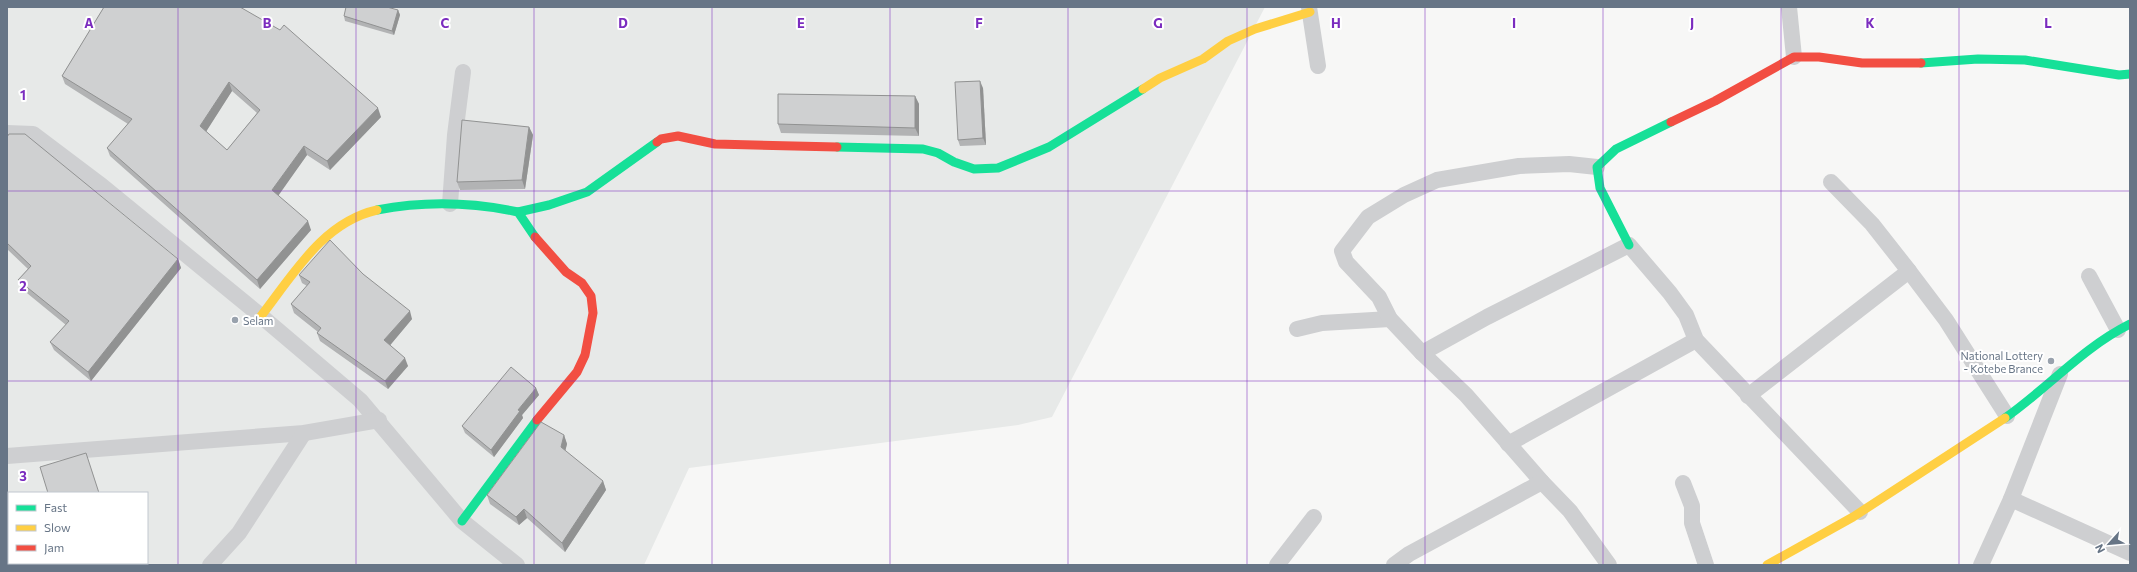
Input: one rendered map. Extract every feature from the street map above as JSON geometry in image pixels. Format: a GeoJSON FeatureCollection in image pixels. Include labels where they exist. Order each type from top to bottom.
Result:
{"type":"FeatureCollection","features":[{"type":"Feature","properties":{"kind":"street"},"geometry":{"type":"LineString","coordinates":[[1789,7],[1794,57]]}},
{"type":"Feature","properties":{"kind":"street"},"geometry":{"type":"LineString","coordinates":[[261,316],[314,249],[339,225],[367,211],[393,206],[450,204],[501,207],[518,212],[548,205],[587,192],[661,138],[676,134],[694,137],[705,143],[715,144],[923,149],[938,153],[954,162],[974,169],[998,168],[1049,147],[1160,78],[1203,60],[1228,41],[1255,29],[1310,9],[1318,66]]}},
{"type":"Feature","properties":{"kind":"street"},"geometry":{"type":"LineString","coordinates":[[1609,565],[1570,511],[1542,482],[1466,395],[1422,353],[1390,319],[1379,297],[1346,262],[1342,251],[1368,217],[1404,195],[1437,180],[1519,166],[1569,164],[1597,167],[1616,149],[1715,101],[1794,57],[1819,58],[1862,63],[1910,64],[1978,59],[2025,60],[2119,75],[2130,74]]}},
{"type":"Feature","properties":{"kind":"street"},"geometry":{"type":"LineString","coordinates":[[450,204],[455,135],[463,72]]}},
{"type":"Feature","properties":{"kind":"street"},"geometry":{"type":"LineString","coordinates":[[7,133],[33,134],[102,186],[261,316],[360,400],[379,420],[462,521],[517,565]]}},
{"type":"Feature","properties":{"kind":"street"},"geometry":{"type":"LineString","coordinates":[[1597,167],[1600,188],[1629,245],[1670,293],[1686,315],[1696,340],[1860,512]]}},
{"type":"Feature","properties":{"kind":"street"},"geometry":{"type":"LineString","coordinates":[[1831,182],[1872,224],[1946,320],[2007,416]]}},
{"type":"Feature","properties":{"kind":"street"},"geometry":{"type":"LineString","coordinates":[[462,521],[529,430],[578,372],[586,355],[593,313],[591,296],[582,283],[566,272],[530,231],[518,212]]}},
{"type":"Feature","properties":{"kind":"street"},"geometry":{"type":"LineString","coordinates":[[1422,353],[1487,317],[1629,245]]}},
{"type":"Feature","properties":{"kind":"street"},"geometry":{"type":"LineString","coordinates":[[1748,396],[1909,271]]}},
{"type":"Feature","properties":{"kind":"street"},"geometry":{"type":"LineString","coordinates":[[1774,563],[1860,512],[2007,416],[2060,372],[2124,327],[2089,276]]}},
{"type":"Feature","properties":{"kind":"street"},"geometry":{"type":"LineString","coordinates":[[1297,329],[1322,323],[1390,319]]}},
{"type":"Feature","properties":{"kind":"street"},"geometry":{"type":"LineString","coordinates":[[1508,444],[1696,340]]}},
{"type":"Feature","properties":{"kind":"street"},"geometry":{"type":"LineString","coordinates":[[1981,565],[2011,499],[2060,372]]}},
{"type":"Feature","properties":{"kind":"street"},"geometry":{"type":"LineString","coordinates":[[7,456],[304,433],[379,420]]}},
{"type":"Feature","properties":{"kind":"street"},"geometry":{"type":"LineString","coordinates":[[210,565],[239,532],[304,433]]}},
{"type":"Feature","properties":{"kind":"street"},"geometry":{"type":"LineString","coordinates":[[1394,565],[1409,554],[1542,482]]}},
{"type":"Feature","properties":{"kind":"street"},"geometry":{"type":"LineString","coordinates":[[1683,483],[1692,506],[1692,523],[1706,565]]}},
{"type":"Feature","properties":{"kind":"street"},"geometry":{"type":"LineString","coordinates":[[2011,499],[2130,552]]}},
{"type":"Feature","properties":{"kind":"street"},"geometry":{"type":"LineString","coordinates":[[1277,565],[1314,517]]}},
{"type":"Feature","properties":{"kind":"shaded area"},"geometry":{"type":"Polygon","coordinates":[[[7,7],[1265,7],[1052,417],[1018,425],[689,468],[644,565],[7,565],[7,7]]]}},
{"type":"Feature","properties":{"kind":"building"},"geometry":{"type":"Polygon","coordinates":[[[104,7],[240,7],[280,30],[284,25],[378,108],[327,161],[304,146],[272,190],[308,221],[257,280],[107,148],[132,119],[62,76],[104,7]],[[229,82],[200,126],[227,150],[260,110],[229,82]]]}},
{"type":"Feature","properties":{"kind":"building"},"geometry":{"type":"Polygon","coordinates":[[[346,7],[387,7],[398,10],[392,31],[344,16],[346,7]]]}},
{"type":"Feature","properties":{"kind":"building"},"geometry":{"type":"Polygon","coordinates":[[[980,81],[983,138],[958,140],[955,82],[980,81]]]}},
{"type":"Feature","properties":{"kind":"building"},"geometry":{"type":"Polygon","coordinates":[[[778,94],[915,96],[915,128],[778,124],[778,94]]]}},
{"type":"Feature","properties":{"kind":"building"},"geometry":{"type":"Polygon","coordinates":[[[462,120],[529,127],[522,180],[457,182],[462,120]]]}},
{"type":"Feature","properties":{"kind":"building"},"geometry":{"type":"Polygon","coordinates":[[[9,134],[25,134],[178,259],[88,372],[50,342],[69,321],[18,280],[31,266],[7,243],[7,137],[9,134]]]}},
{"type":"Feature","properties":{"kind":"building"},"geometry":{"type":"Polygon","coordinates":[[[330,240],[363,274],[410,311],[384,340],[405,358],[385,381],[317,333],[321,328],[291,304],[310,282],[299,275],[330,240]]]}},
{"type":"Feature","properties":{"kind":"building"},"geometry":{"type":"Polygon","coordinates":[[[511,367],[536,388],[518,410],[520,411],[491,450],[462,426],[511,367]]]}},
{"type":"Feature","properties":{"kind":"building"},"geometry":{"type":"Polygon","coordinates":[[[541,422],[564,435],[561,447],[603,481],[562,543],[524,509],[516,517],[487,495],[541,422]]]}},
{"type":"Feature","properties":{"kind":"building"},"geometry":{"type":"Polygon","coordinates":[[[86,453],[99,492],[48,492],[40,467],[86,453]]]}},
{"type":"Feature","properties":{"kind":"traffic: fast"},"geometry":{"type":"LineString","coordinates":[[1921,63],[1978,59],[2025,60],[2119,75],[2130,74]]}},
{"type":"Feature","properties":{"kind":"traffic: fast"},"geometry":{"type":"LineString","coordinates":[[837,147],[923,149],[938,153],[954,162],[974,169],[998,168],[1049,147],[1143,89]]}},
{"type":"Feature","properties":{"kind":"traffic: fast"},"geometry":{"type":"LineString","coordinates":[[1629,245],[1600,188],[1597,167],[1616,149],[1671,122]]}},
{"type":"Feature","properties":{"kind":"traffic: fast"},"geometry":{"type":"LineString","coordinates":[[518,212],[549,205],[587,192],[657,142]]}},
{"type":"Feature","properties":{"kind":"traffic: fast"},"geometry":{"type":"LineString","coordinates":[[377,210],[430,204],[483,206],[518,212],[535,237]]}},
{"type":"Feature","properties":{"kind":"traffic: fast"},"geometry":{"type":"LineString","coordinates":[[2005,418],[2081,356],[2130,324]]}},
{"type":"Feature","properties":{"kind":"traffic: fast"},"geometry":{"type":"LineString","coordinates":[[462,521],[537,420]]}},
{"type":"Feature","properties":{"kind":"traffic: slow"},"geometry":{"type":"LineString","coordinates":[[1143,89],[1160,78],[1203,59],[1228,41],[1255,29],[1310,12]]}},
{"type":"Feature","properties":{"kind":"traffic: slow"},"geometry":{"type":"LineString","coordinates":[[261,316],[311,252],[325,238],[358,216],[377,210]]}},
{"type":"Feature","properties":{"kind":"traffic: slow"},"geometry":{"type":"LineString","coordinates":[[1767,565],[1853,517],[2005,418]]}},
{"type":"Feature","properties":{"kind":"traffic: jam"},"geometry":{"type":"LineString","coordinates":[[1671,122],[1715,101],[1794,57],[1819,57],[1862,63],[1921,63]]}},
{"type":"Feature","properties":{"kind":"traffic: jam"},"geometry":{"type":"LineString","coordinates":[[657,142],[661,139],[678,136],[715,144],[837,147]]}},
{"type":"Feature","properties":{"kind":"traffic: jam"},"geometry":{"type":"LineString","coordinates":[[535,237],[566,272],[582,283],[591,296],[593,313],[585,355],[577,372],[537,420]]}},
{"type":"Feature","properties":{"kind":"place","name":"Selam"},"geometry":{"type":"Point","coordinates":[235,320]}},
{"type":"Feature","properties":{"kind":"place","name":"National Lottery - Kotebe Brance"},"geometry":{"type":"Point","coordinates":[2051,361]}}]}
